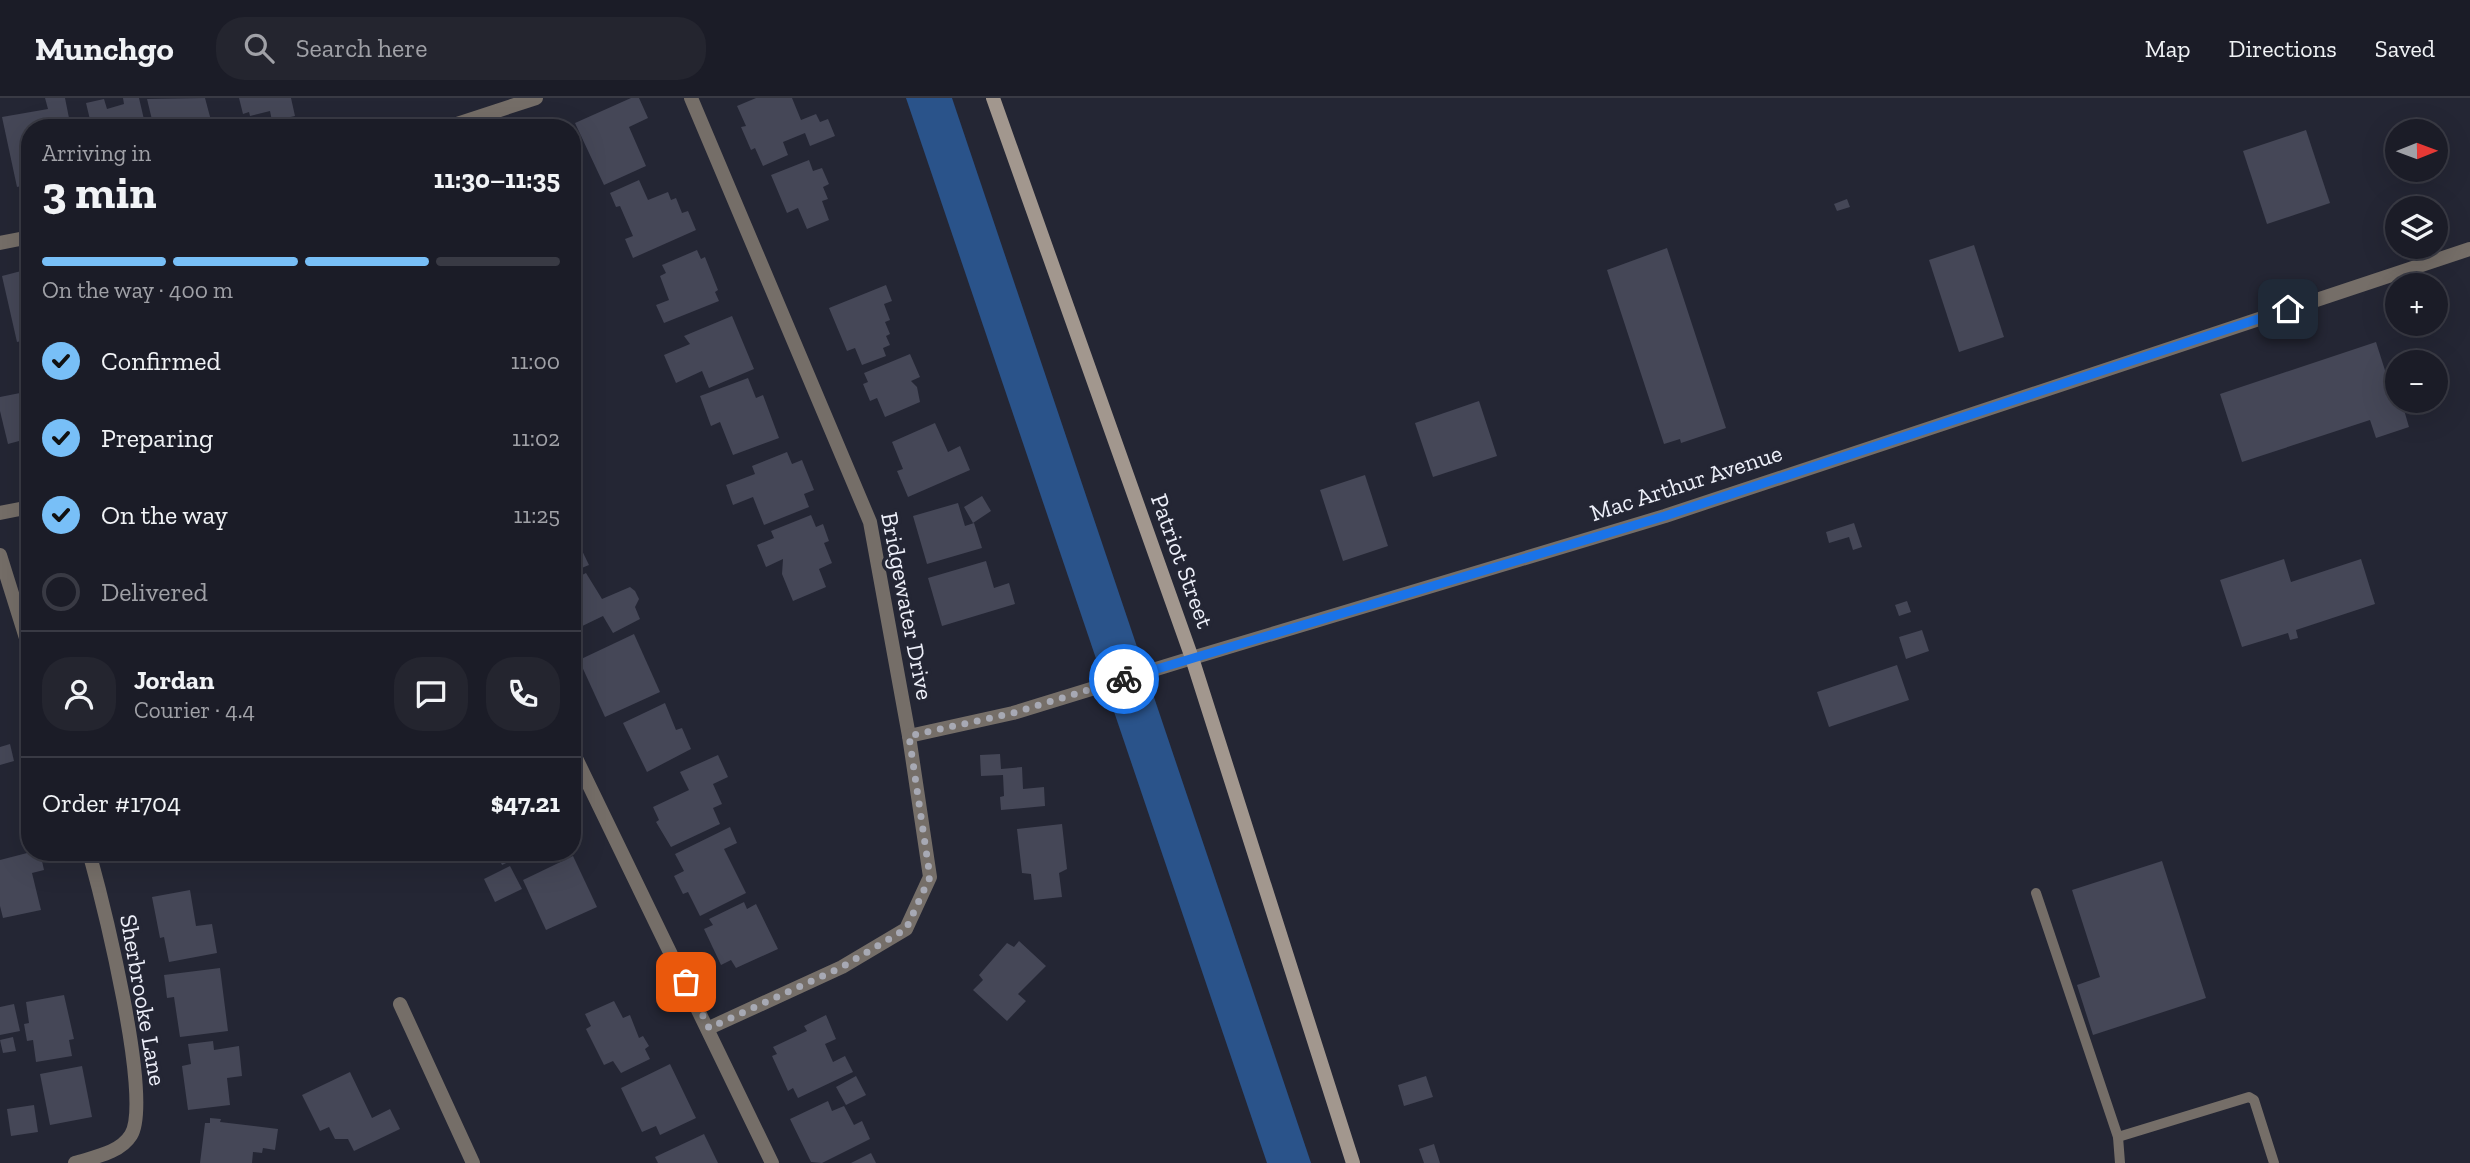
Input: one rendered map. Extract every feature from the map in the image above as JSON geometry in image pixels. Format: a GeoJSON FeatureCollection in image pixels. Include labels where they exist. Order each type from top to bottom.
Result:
{"type":"FeatureCollection","features":[{"type":"Feature","properties":{"kind":"main road","name":"Patriot Street"},"geometry":{"type":"LineString","coordinates":[[993,98],[1192,658],[1353,1163]]}},
{"type":"Feature","properties":{"kind":"street"},"geometry":{"type":"LineString","coordinates":[[472,119],[536,98]]}},
{"type":"Feature","properties":{"kind":"street","name":"Bridgewater Drive"},"geometry":{"type":"LineString","coordinates":[[691,98],[870,522],[909,736],[930,877],[906,929],[842,967],[709,1028]]}},
{"type":"Feature","properties":{"kind":"street"},"geometry":{"type":"LineString","coordinates":[[0,243],[21,239]]}},
{"type":"Feature","properties":{"kind":"street","name":"Mac Arthur Avenue"},"geometry":{"type":"LineString","coordinates":[[909,736],[1013,713],[1089,691],[1157,668],[1665,516],[2470,249]]}},
{"type":"Feature","properties":{"kind":"street"},"geometry":{"type":"LineString","coordinates":[[0,513],[21,510]]}},
{"type":"Feature","properties":{"kind":"street"},"geometry":{"type":"LineString","coordinates":[[0,555],[21,622]]}},
{"type":"Feature","properties":{"kind":"street"},"geometry":{"type":"LineString","coordinates":[[581,768],[772,1163]]}},
{"type":"Feature","properties":{"kind":"street","name":"Sherbrooke Lane"},"geometry":{"type":"LineString","coordinates":[[75,1163],[113,1151],[131,1135],[138,1113],[122,997],[104,907],[91,861]]}},
{"type":"Feature","properties":{"kind":"street"},"geometry":{"type":"LineString","coordinates":[[400,1004],[473,1163]]}},
{"type":"Feature","properties":{"kind":"lane"},"geometry":{"type":"LineString","coordinates":[[2036,893],[2119,1137],[2120,1163]]}},
{"type":"Feature","properties":{"kind":"lane"},"geometry":{"type":"LineString","coordinates":[[2119,1137],[2249,1097],[2254,1100],[2274,1163]]}},
{"type":"Feature","properties":{"kind":"water"},"geometry":{"type":"Polygon","coordinates":[[[906,98],[952,98],[1311,1163],[1267,1163],[906,98]]]}},
{"type":"Feature","properties":{"kind":"building"},"geometry":{"type":"Polygon","coordinates":[[[45,98],[65,98],[69,119],[21,119],[21,186],[17,187],[2,117],[48,109],[45,98]]]}},
{"type":"Feature","properties":{"kind":"building"},"geometry":{"type":"Polygon","coordinates":[[[123,98],[139,98],[144,119],[90,119],[86,103],[104,99],[107,109],[124,104],[123,98]]]}},
{"type":"Feature","properties":{"kind":"building"},"geometry":{"type":"Polygon","coordinates":[[[205,98],[211,119],[152,119],[147,99],[205,98]]]}},
{"type":"Feature","properties":{"kind":"building"},"geometry":{"type":"Polygon","coordinates":[[[239,98],[291,98],[295,116],[272,119],[270,111],[250,116],[249,112],[243,114],[239,98]]]}},
{"type":"Feature","properties":{"kind":"building"},"geometry":{"type":"Polygon","coordinates":[[[631,98],[639,98],[648,118],[629,127],[646,166],[604,185],[581,136],[581,120],[631,98]]]}},
{"type":"Feature","properties":{"kind":"building"},"geometry":{"type":"Polygon","coordinates":[[[756,98],[792,98],[801,120],[816,114],[820,122],[828,119],[835,136],[810,146],[805,133],[783,142],[788,155],[763,166],[755,148],[751,150],[741,127],[746,126],[737,106],[756,98]]]}},
{"type":"Feature","properties":{"kind":"building"},"geometry":{"type":"Polygon","coordinates":[[[2306,130],[2330,203],[2267,224],[2243,151],[2306,130]]]}},
{"type":"Feature","properties":{"kind":"building"},"geometry":{"type":"Polygon","coordinates":[[[809,160],[813,171],[822,168],[829,184],[823,187],[828,199],[822,201],[829,220],[807,229],[798,208],[787,213],[771,175],[809,160]]]}},
{"type":"Feature","properties":{"kind":"building"},"geometry":{"type":"Polygon","coordinates":[[[639,180],[648,200],[668,192],[671,200],[676,198],[682,213],[688,211],[696,230],[633,258],[625,239],[633,236],[620,206],[616,207],[610,193],[639,180]]]}},
{"type":"Feature","properties":{"kind":"building"},"geometry":{"type":"Polygon","coordinates":[[[1847,199],[1850,207],[1837,211],[1834,204],[1847,199]]]}},
{"type":"Feature","properties":{"kind":"building"},"geometry":{"type":"Polygon","coordinates":[[[1974,245],[2004,337],[1959,352],[1929,260],[1974,245]]]}},
{"type":"Feature","properties":{"kind":"building"},"geometry":{"type":"Polygon","coordinates":[[[1667,248],[1726,428],[1681,443],[1680,439],[1664,444],[1607,270],[1667,248]]]}},
{"type":"Feature","properties":{"kind":"building"},"geometry":{"type":"Polygon","coordinates":[[[697,250],[701,259],[705,257],[718,290],[715,292],[719,301],[664,323],[656,305],[669,300],[660,276],[666,273],[662,265],[697,250]]]}},
{"type":"Feature","properties":{"kind":"building"},"geometry":{"type":"Polygon","coordinates":[[[21,271],[21,341],[17,342],[2,276],[21,271]]]}},
{"type":"Feature","properties":{"kind":"building"},"geometry":{"type":"Polygon","coordinates":[[[886,285],[892,301],[884,304],[890,320],[885,322],[890,334],[886,336],[890,345],[883,348],[886,356],[862,365],[855,348],[847,351],[829,308],[886,285]]]}},
{"type":"Feature","properties":{"kind":"building"},"geometry":{"type":"Polygon","coordinates":[[[732,316],[754,369],[709,388],[702,371],[676,383],[664,355],[690,344],[684,336],[732,316]]]}},
{"type":"Feature","properties":{"kind":"building"},"geometry":{"type":"Polygon","coordinates":[[[2376,342],[2385,370],[2385,413],[2405,413],[2409,427],[2376,438],[2370,420],[2242,462],[2220,394],[2376,342]]]}},
{"type":"Feature","properties":{"kind":"building"},"geometry":{"type":"Polygon","coordinates":[[[910,354],[920,377],[911,381],[917,387],[920,402],[885,417],[877,398],[870,401],[863,384],[868,382],[864,373],[910,354]]]}},
{"type":"Feature","properties":{"kind":"building"},"geometry":{"type":"Polygon","coordinates":[[[748,378],[756,398],[763,395],[779,438],[733,455],[720,422],[711,426],[700,396],[748,378]]]}},
{"type":"Feature","properties":{"kind":"building"},"geometry":{"type":"Polygon","coordinates":[[[21,393],[21,440],[8,444],[0,411],[0,397],[21,393]]]}},
{"type":"Feature","properties":{"kind":"building"},"geometry":{"type":"Polygon","coordinates":[[[1479,401],[1497,456],[1433,477],[1415,423],[1479,401]]]}},
{"type":"Feature","properties":{"kind":"building"},"geometry":{"type":"Polygon","coordinates":[[[935,423],[948,452],[960,446],[970,470],[908,497],[897,471],[903,469],[892,442],[935,423]]]}},
{"type":"Feature","properties":{"kind":"building"},"geometry":{"type":"Polygon","coordinates":[[[787,452],[792,464],[802,460],[814,490],[804,494],[809,507],[764,525],[753,497],[733,505],[726,485],[755,474],[752,466],[787,452]]]}},
{"type":"Feature","properties":{"kind":"building"},"geometry":{"type":"Polygon","coordinates":[[[1365,475],[1388,546],[1343,561],[1320,490],[1365,475]]]}},
{"type":"Feature","properties":{"kind":"building"},"geometry":{"type":"Polygon","coordinates":[[[982,496],[991,511],[973,523],[964,507],[982,496]]]}},
{"type":"Feature","properties":{"kind":"building"},"geometry":{"type":"Polygon","coordinates":[[[958,503],[965,526],[974,523],[982,548],[927,564],[913,516],[958,503]]]}},
{"type":"Feature","properties":{"kind":"building"},"geometry":{"type":"Polygon","coordinates":[[[811,515],[816,527],[823,524],[829,541],[824,543],[832,563],[819,569],[826,587],[793,601],[782,574],[783,559],[766,567],[757,545],[774,538],[771,531],[811,515]]]}},
{"type":"Feature","properties":{"kind":"building"},"geometry":{"type":"Polygon","coordinates":[[[1854,523],[1862,547],[1853,550],[1849,537],[1829,543],[1826,532],[1854,523]]]}},
{"type":"Feature","properties":{"kind":"building"},"geometry":{"type":"Polygon","coordinates":[[[581,549],[589,565],[581,568],[581,549]]]}},
{"type":"Feature","properties":{"kind":"building"},"geometry":{"type":"Polygon","coordinates":[[[2284,559],[2291,582],[2361,559],[2375,604],[2296,630],[2298,638],[2290,640],[2288,633],[2242,647],[2220,580],[2284,559]]]}},
{"type":"Feature","properties":{"kind":"building"},"geometry":{"type":"Polygon","coordinates":[[[986,561],[994,588],[1009,583],[1015,604],[942,626],[928,578],[986,561]]]}},
{"type":"Feature","properties":{"kind":"building"},"geometry":{"type":"Polygon","coordinates":[[[586,573],[602,599],[630,587],[639,599],[635,607],[640,619],[613,633],[603,616],[581,627],[581,576],[586,573]]]}},
{"type":"Feature","properties":{"kind":"building"},"geometry":{"type":"Polygon","coordinates":[[[1907,601],[1911,612],[1899,616],[1895,605],[1907,601]]]}},
{"type":"Feature","properties":{"kind":"building"},"geometry":{"type":"Polygon","coordinates":[[[1922,630],[1929,651],[1906,659],[1899,637],[1922,630]]]}},
{"type":"Feature","properties":{"kind":"building"},"geometry":{"type":"Polygon","coordinates":[[[634,634],[660,692],[605,717],[581,659],[634,634]]]}},
{"type":"Feature","properties":{"kind":"building"},"geometry":{"type":"Polygon","coordinates":[[[1897,665],[1909,700],[1829,727],[1817,692],[1897,665]]]}},
{"type":"Feature","properties":{"kind":"building"},"geometry":{"type":"Polygon","coordinates":[[[665,703],[676,730],[682,728],[691,749],[647,772],[623,723],[665,703]]]}},
{"type":"Feature","properties":{"kind":"building"},"geometry":{"type":"Polygon","coordinates":[[[10,744],[14,761],[0,765],[0,747],[10,744]]]}},
{"type":"Feature","properties":{"kind":"building"},"geometry":{"type":"Polygon","coordinates":[[[1000,754],[1001,769],[1022,767],[1023,789],[1044,787],[1045,806],[1001,810],[1000,797],[1004,796],[1003,775],[981,776],[980,755],[1000,754]]]}},
{"type":"Feature","properties":{"kind":"building"},"geometry":{"type":"Polygon","coordinates":[[[718,755],[728,777],[713,784],[722,804],[713,808],[720,824],[671,847],[656,822],[659,820],[653,807],[689,790],[680,772],[718,755]]]}},
{"type":"Feature","properties":{"kind":"building"},"geometry":{"type":"Polygon","coordinates":[[[1062,824],[1067,869],[1059,873],[1062,897],[1034,900],[1031,874],[1022,873],[1017,829],[1062,824]]]}},
{"type":"Feature","properties":{"kind":"building"},"geometry":{"type":"Polygon","coordinates":[[[730,827],[737,843],[724,849],[746,893],[700,916],[688,892],[683,894],[674,876],[684,871],[675,854],[730,827]]]}},
{"type":"Feature","properties":{"kind":"building"},"geometry":{"type":"Polygon","coordinates":[[[21,855],[21,861],[42,861],[44,870],[32,873],[41,910],[3,918],[0,906],[0,860],[21,855]]]}},
{"type":"Feature","properties":{"kind":"building"},"geometry":{"type":"Polygon","coordinates":[[[563,861],[575,861],[597,907],[546,930],[523,880],[563,861]]]}},
{"type":"Feature","properties":{"kind":"building"},"geometry":{"type":"Polygon","coordinates":[[[2162,861],[2206,998],[2093,1035],[2077,985],[2100,977],[2072,890],[2162,861]]]}},
{"type":"Feature","properties":{"kind":"building"},"geometry":{"type":"Polygon","coordinates":[[[510,866],[522,889],[495,902],[484,879],[510,866]]]}},
{"type":"Feature","properties":{"kind":"building"},"geometry":{"type":"Polygon","coordinates":[[[190,890],[196,926],[212,924],[217,953],[169,962],[164,937],[160,938],[152,897],[190,890]]]}},
{"type":"Feature","properties":{"kind":"building"},"geometry":{"type":"Polygon","coordinates":[[[744,902],[747,909],[756,904],[778,949],[736,968],[731,960],[721,965],[704,929],[713,925],[709,919],[744,902]]]}},
{"type":"Feature","properties":{"kind":"building"},"geometry":{"type":"Polygon","coordinates":[[[1019,941],[1046,966],[1018,994],[1026,1001],[1007,1021],[973,990],[983,980],[979,975],[1007,943],[1014,947],[1019,941]]]}},
{"type":"Feature","properties":{"kind":"building"},"geometry":{"type":"Polygon","coordinates":[[[220,968],[228,1031],[180,1037],[174,997],[167,998],[164,975],[220,968]]]}},
{"type":"Feature","properties":{"kind":"building"},"geometry":{"type":"Polygon","coordinates":[[[64,995],[74,1039],[69,1040],[72,1056],[36,1062],[33,1040],[27,1041],[24,1024],[29,1023],[26,1002],[64,995]]]}},
{"type":"Feature","properties":{"kind":"building"},"geometry":{"type":"Polygon","coordinates":[[[614,1001],[623,1018],[630,1015],[639,1038],[643,1036],[649,1046],[645,1049],[650,1059],[621,1073],[613,1061],[604,1065],[586,1029],[591,1026],[585,1014],[614,1001]]]}},
{"type":"Feature","properties":{"kind":"building"},"geometry":{"type":"Polygon","coordinates":[[[14,1004],[20,1031],[0,1035],[0,1007],[14,1004]]]}},
{"type":"Feature","properties":{"kind":"building"},"geometry":{"type":"Polygon","coordinates":[[[826,1015],[836,1039],[825,1044],[833,1062],[845,1056],[853,1072],[798,1098],[793,1088],[788,1091],[772,1056],[777,1054],[773,1047],[807,1031],[804,1026],[826,1015]]]}},
{"type":"Feature","properties":{"kind":"building"},"geometry":{"type":"Polygon","coordinates":[[[13,1037],[16,1051],[3,1053],[0,1040],[13,1037]]]}},
{"type":"Feature","properties":{"kind":"building"},"geometry":{"type":"Polygon","coordinates":[[[213,1041],[214,1050],[239,1046],[242,1076],[227,1078],[230,1105],[188,1110],[182,1066],[191,1064],[188,1044],[213,1041]]]}},
{"type":"Feature","properties":{"kind":"building"},"geometry":{"type":"Polygon","coordinates":[[[670,1064],[696,1118],[660,1135],[656,1126],[642,1132],[621,1088],[670,1064]]]}},
{"type":"Feature","properties":{"kind":"building"},"geometry":{"type":"Polygon","coordinates":[[[82,1066],[92,1117],[50,1125],[40,1074],[82,1066]]]}},
{"type":"Feature","properties":{"kind":"building"},"geometry":{"type":"Polygon","coordinates":[[[350,1072],[372,1118],[390,1109],[400,1129],[354,1151],[348,1139],[335,1139],[329,1127],[320,1131],[302,1095],[350,1072]]]}},
{"type":"Feature","properties":{"kind":"building"},"geometry":{"type":"Polygon","coordinates":[[[856,1076],[866,1095],[846,1105],[836,1087],[856,1076]]]}},
{"type":"Feature","properties":{"kind":"building"},"geometry":{"type":"Polygon","coordinates":[[[1426,1076],[1433,1097],[1404,1106],[1398,1085],[1426,1076]]]}},
{"type":"Feature","properties":{"kind":"building"},"geometry":{"type":"Polygon","coordinates":[[[828,1101],[832,1111],[844,1106],[854,1125],[862,1121],[870,1139],[822,1163],[811,1162],[790,1119],[828,1101]]]}},
{"type":"Feature","properties":{"kind":"building"},"geometry":{"type":"Polygon","coordinates":[[[34,1105],[38,1132],[11,1136],[7,1109],[34,1105]]]}},
{"type":"Feature","properties":{"kind":"building"},"geometry":{"type":"Polygon","coordinates":[[[210,1118],[221,1119],[220,1122],[278,1129],[275,1150],[263,1148],[262,1153],[253,1152],[252,1163],[200,1163],[205,1123],[210,1123],[210,1118]]]}},
{"type":"Feature","properties":{"kind":"building"},"geometry":{"type":"Polygon","coordinates":[[[704,1134],[718,1163],[658,1163],[655,1157],[704,1134]]]}},
{"type":"Feature","properties":{"kind":"building"},"geometry":{"type":"Polygon","coordinates":[[[1434,1144],[1440,1163],[1424,1163],[1419,1149],[1434,1144]]]}},
{"type":"Feature","properties":{"kind":"building"},"geometry":{"type":"Polygon","coordinates":[[[871,1153],[876,1163],[851,1163],[871,1153]]]}},
{"type":"Feature","properties":{"kind":"way so far"},"geometry":{"type":"LineString","coordinates":[[686,982],[709,1028],[842,967],[906,929],[930,877],[909,736],[1013,713],[1124,679]]}},
{"type":"Feature","properties":{"kind":"route"},"geometry":{"type":"LineString","coordinates":[[1124,679],[1665,516],[2288,309]]}}]}
